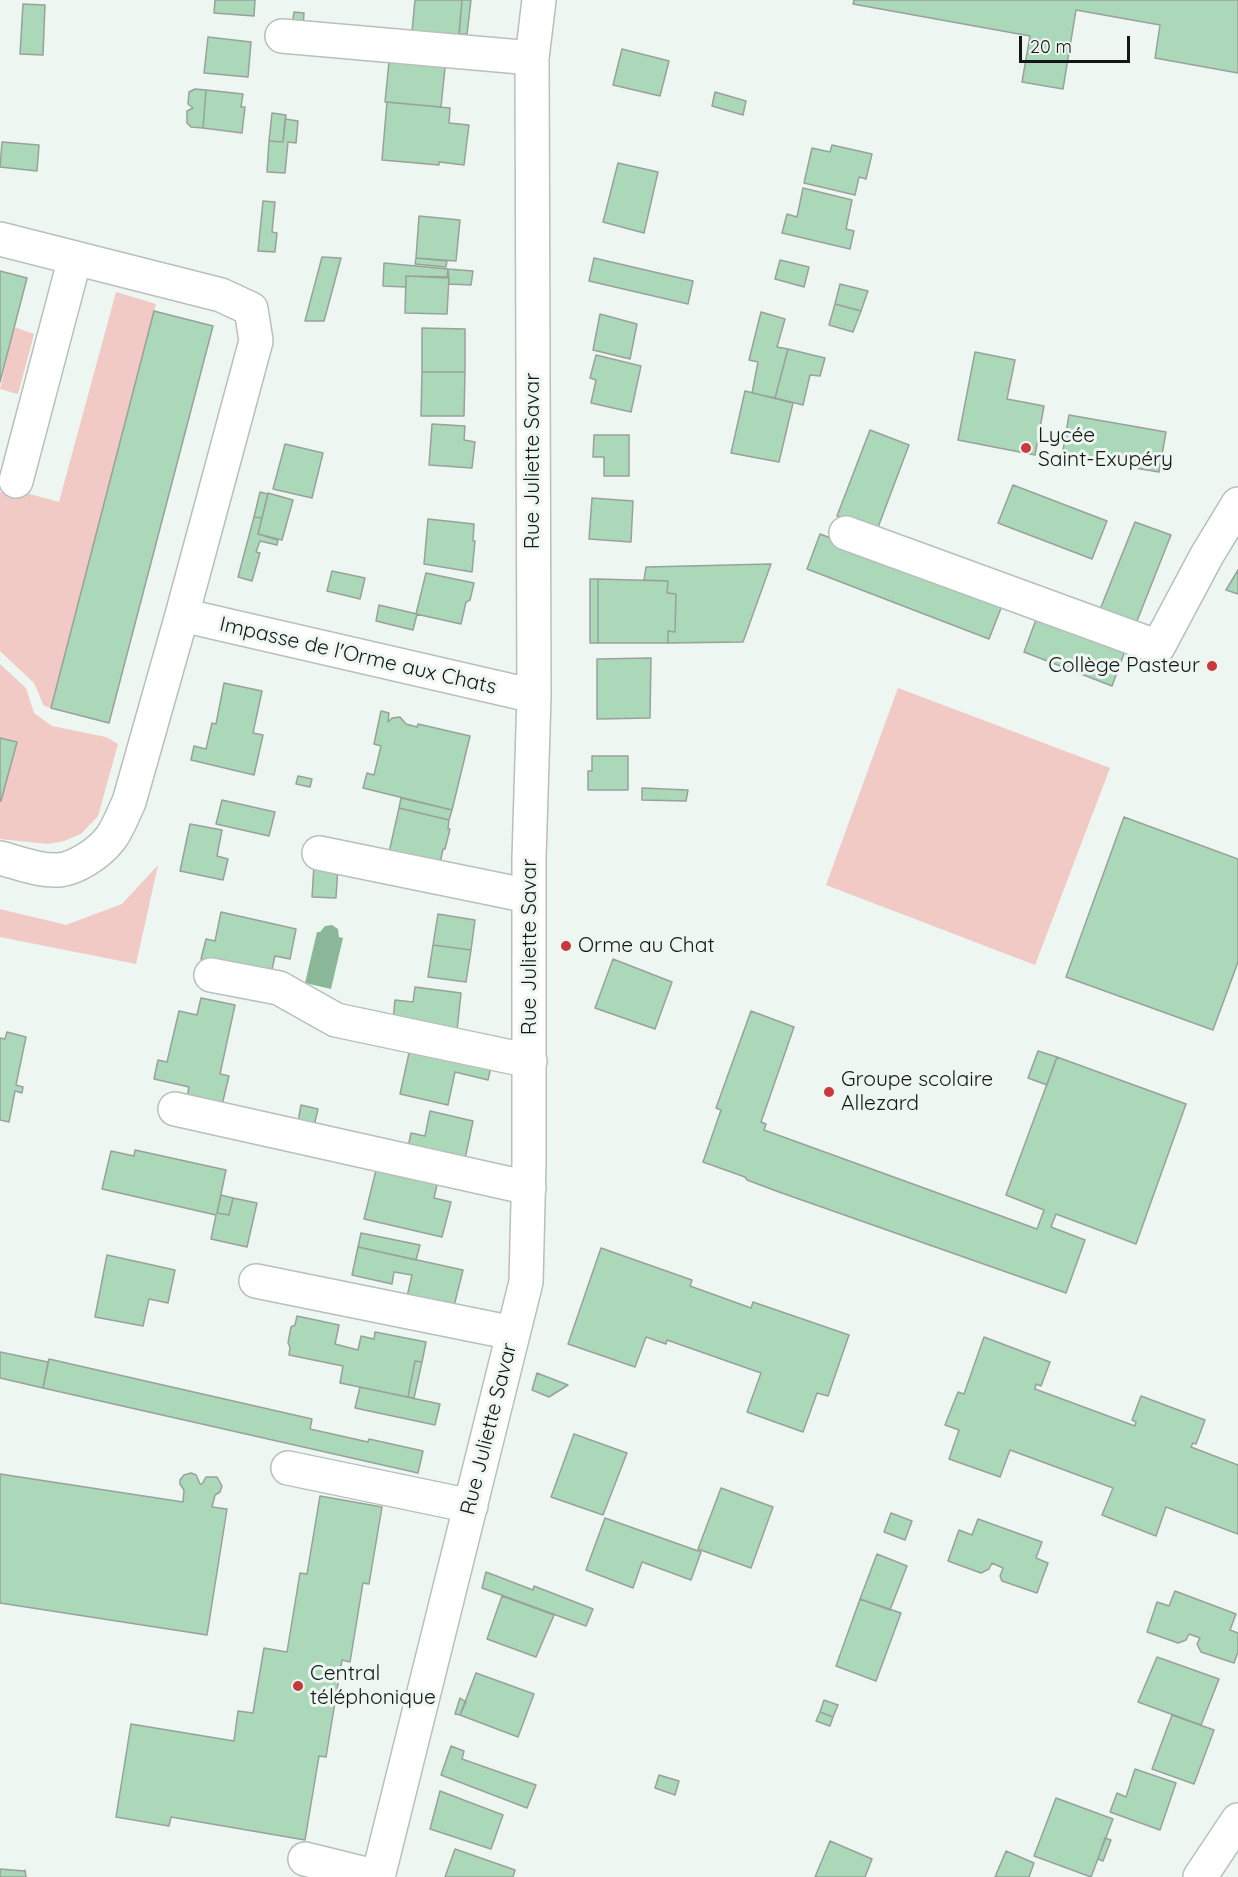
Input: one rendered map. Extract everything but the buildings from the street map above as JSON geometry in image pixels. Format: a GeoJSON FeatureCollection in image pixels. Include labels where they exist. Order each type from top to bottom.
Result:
{"type":"FeatureCollection","features":[{"type":"Feature","properties":{"kind":"street","name":"Rue Juliette Savar"},"geometry":{"type":"LineString","coordinates":[[378,1877],[526,1282],[530,1061],[529,897],[534,696],[532,58],[539,0]]}},
{"type":"Feature","properties":{"kind":"street"},"geometry":{"type":"LineString","coordinates":[[282,36],[532,58]]}},
{"type":"Feature","properties":{"kind":"street"},"geometry":{"type":"LineString","coordinates":[[0,239],[221,295],[250,309],[256,341],[129,802],[110,839],[80,863],[60,870],[36,868],[0,858]]}},
{"type":"Feature","properties":{"kind":"street"},"geometry":{"type":"LineString","coordinates":[[16,482],[75,258]]}},
{"type":"Feature","properties":{"kind":"street"},"geometry":{"type":"LineString","coordinates":[[846,533],[1158,647],[1207,555],[1238,504]]}},
{"type":"Feature","properties":{"kind":"street","name":"Impasse de l'Orme aux Chats"},"geometry":{"type":"LineString","coordinates":[[182,615],[534,696]]}},
{"type":"Feature","properties":{"kind":"street"},"geometry":{"type":"LineString","coordinates":[[319,853],[529,897]]}},
{"type":"Feature","properties":{"kind":"street"},"geometry":{"type":"LineString","coordinates":[[211,975],[279,988],[336,1020],[530,1061]]}},
{"type":"Feature","properties":{"kind":"street"},"geometry":{"type":"LineString","coordinates":[[175,1110],[529,1188]]}},
{"type":"Feature","properties":{"kind":"street"},"geometry":{"type":"LineString","coordinates":[[256,1281],[513,1333]]}},
{"type":"Feature","properties":{"kind":"street"},"geometry":{"type":"LineString","coordinates":[[288,1468],[471,1506]]}},
{"type":"Feature","properties":{"kind":"street"},"geometry":{"type":"LineString","coordinates":[[1200,1877],[1238,1820]]}},
{"type":"Feature","properties":{"kind":"street"},"geometry":{"type":"LineString","coordinates":[[304,1860],[378,1877]]}},
{"type":"Feature","properties":{"kind":"shaded area"},"geometry":{"type":"Polygon","coordinates":[[[116,292],[156,304],[51,708],[44,706],[34,683],[0,651],[0,492],[15,490],[59,502],[116,292]]]}},
{"type":"Feature","properties":{"kind":"shaded area"},"geometry":{"type":"Polygon","coordinates":[[[14,327],[34,334],[18,394],[0,389],[14,327]]]}},
{"type":"Feature","properties":{"kind":"shaded area"},"geometry":{"type":"Polygon","coordinates":[[[0,664],[26,688],[34,713],[52,726],[106,737],[118,744],[98,816],[81,834],[48,844],[0,839],[0,801],[17,743],[0,738],[0,664]]]}},
{"type":"Feature","properties":{"kind":"shaded area"},"geometry":{"type":"Polygon","coordinates":[[[898,688],[1110,768],[1035,965],[826,885],[898,688]]]}},
{"type":"Feature","properties":{"kind":"shaded area"},"geometry":{"type":"Polygon","coordinates":[[[158,865],[136,964],[0,937],[0,909],[66,925],[122,904],[158,865]]]}},
{"type":"Feature","properties":{"kind":"shaded area"},"geometry":{"type":"Polygon","coordinates":[[[332,925],[338,929],[339,937],[343,938],[331,989],[305,983],[317,932],[325,926],[332,925]]]}},
{"type":"Feature","properties":{"kind":"place","name":"Lycée Saint-Exupéry"},"geometry":{"type":"Point","coordinates":[1026,448]}},
{"type":"Feature","properties":{"kind":"place","name":"Collège Pasteur"},"geometry":{"type":"Point","coordinates":[1212,666]}},
{"type":"Feature","properties":{"kind":"place","name":"Orme au Chat"},"geometry":{"type":"Point","coordinates":[566,946]}},
{"type":"Feature","properties":{"kind":"place","name":"Groupe scolaire Allezard"},"geometry":{"type":"Point","coordinates":[829,1092]}},
{"type":"Feature","properties":{"kind":"place","name":"Central téléphonique"},"geometry":{"type":"Point","coordinates":[298,1686]}}]}
